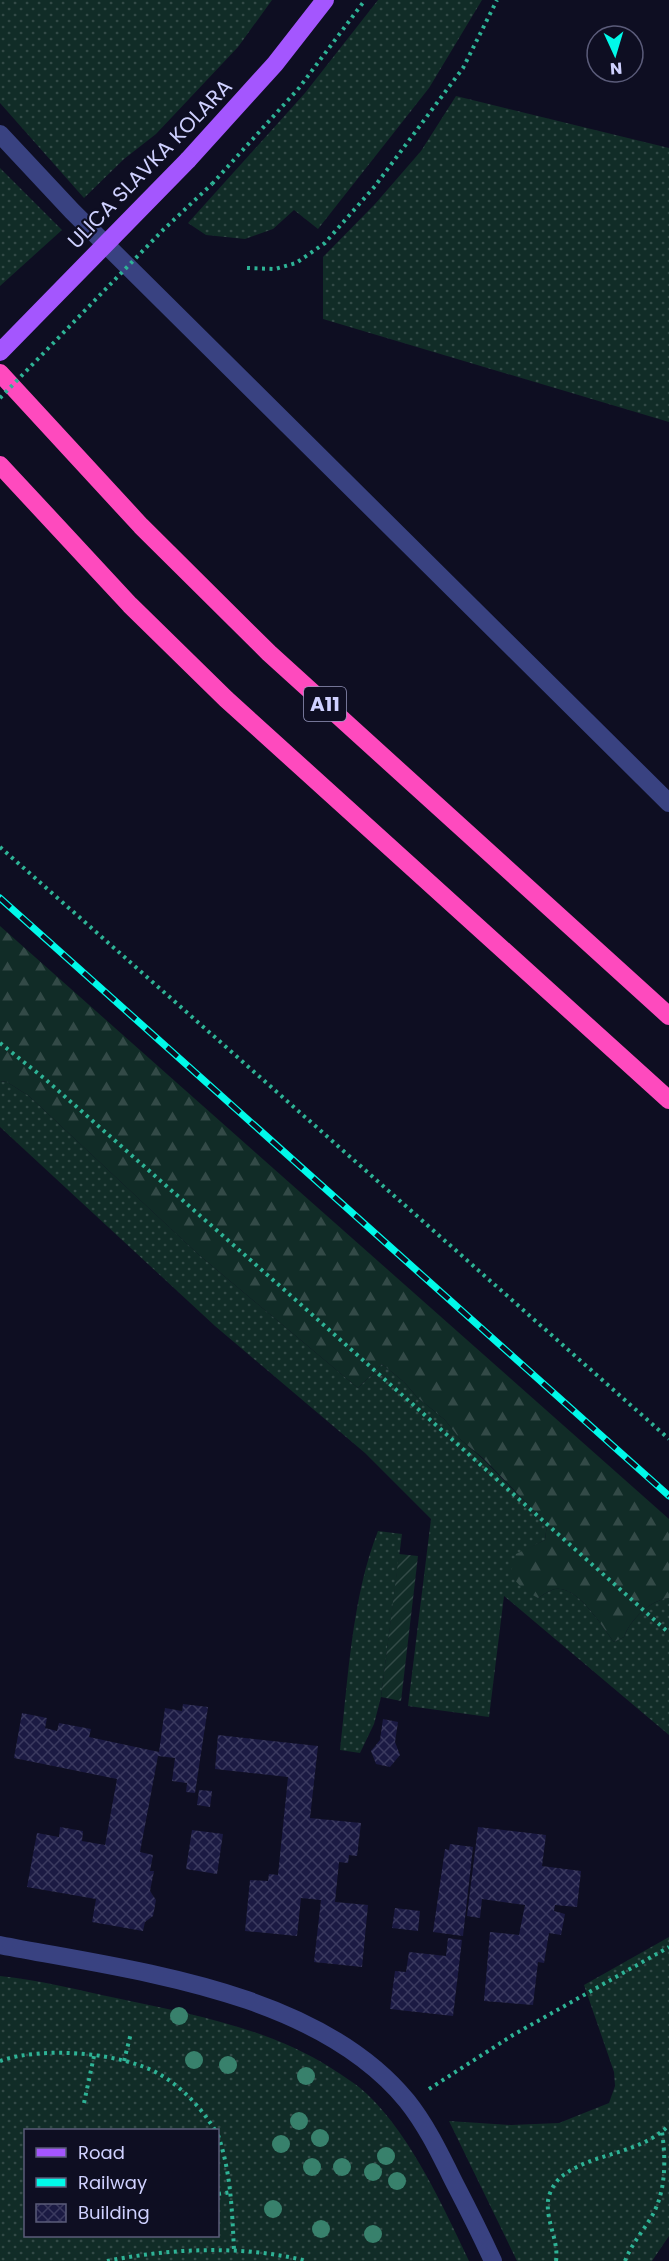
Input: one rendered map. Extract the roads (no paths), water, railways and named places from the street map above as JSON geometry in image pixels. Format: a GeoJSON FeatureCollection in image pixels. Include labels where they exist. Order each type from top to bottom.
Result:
{"type":"FeatureCollection","features":[{"type":"Feature","properties":{"kind":"highway","name":"A11"},"geometry":{"type":"LineString","coordinates":[[0,373],[141,526],[269,653],[669,1017]]}},
{"type":"Feature","properties":{"kind":"highway"},"geometry":{"type":"LineString","coordinates":[[0,465],[130,605],[226,699],[669,1100]]}},
{"type":"Feature","properties":{"kind":"main road","name":"ULICA SLAVKA KOLARA"},"geometry":{"type":"LineString","coordinates":[[0,352],[188,160],[275,64],[325,0]]}},
{"type":"Feature","properties":{"kind":"street"},"geometry":{"type":"LineString","coordinates":[[0,134],[72,211],[669,803]]}},
{"type":"Feature","properties":{"kind":"street"},"geometry":{"type":"LineString","coordinates":[[0,1945],[197,1984],[281,2014],[334,2039],[365,2059],[408,2103],[438,2149],[493,2261]]}},
{"type":"Feature","properties":{"kind":"railway"},"geometry":{"type":"LineString","coordinates":[[0,898],[669,1496]]}}]}
